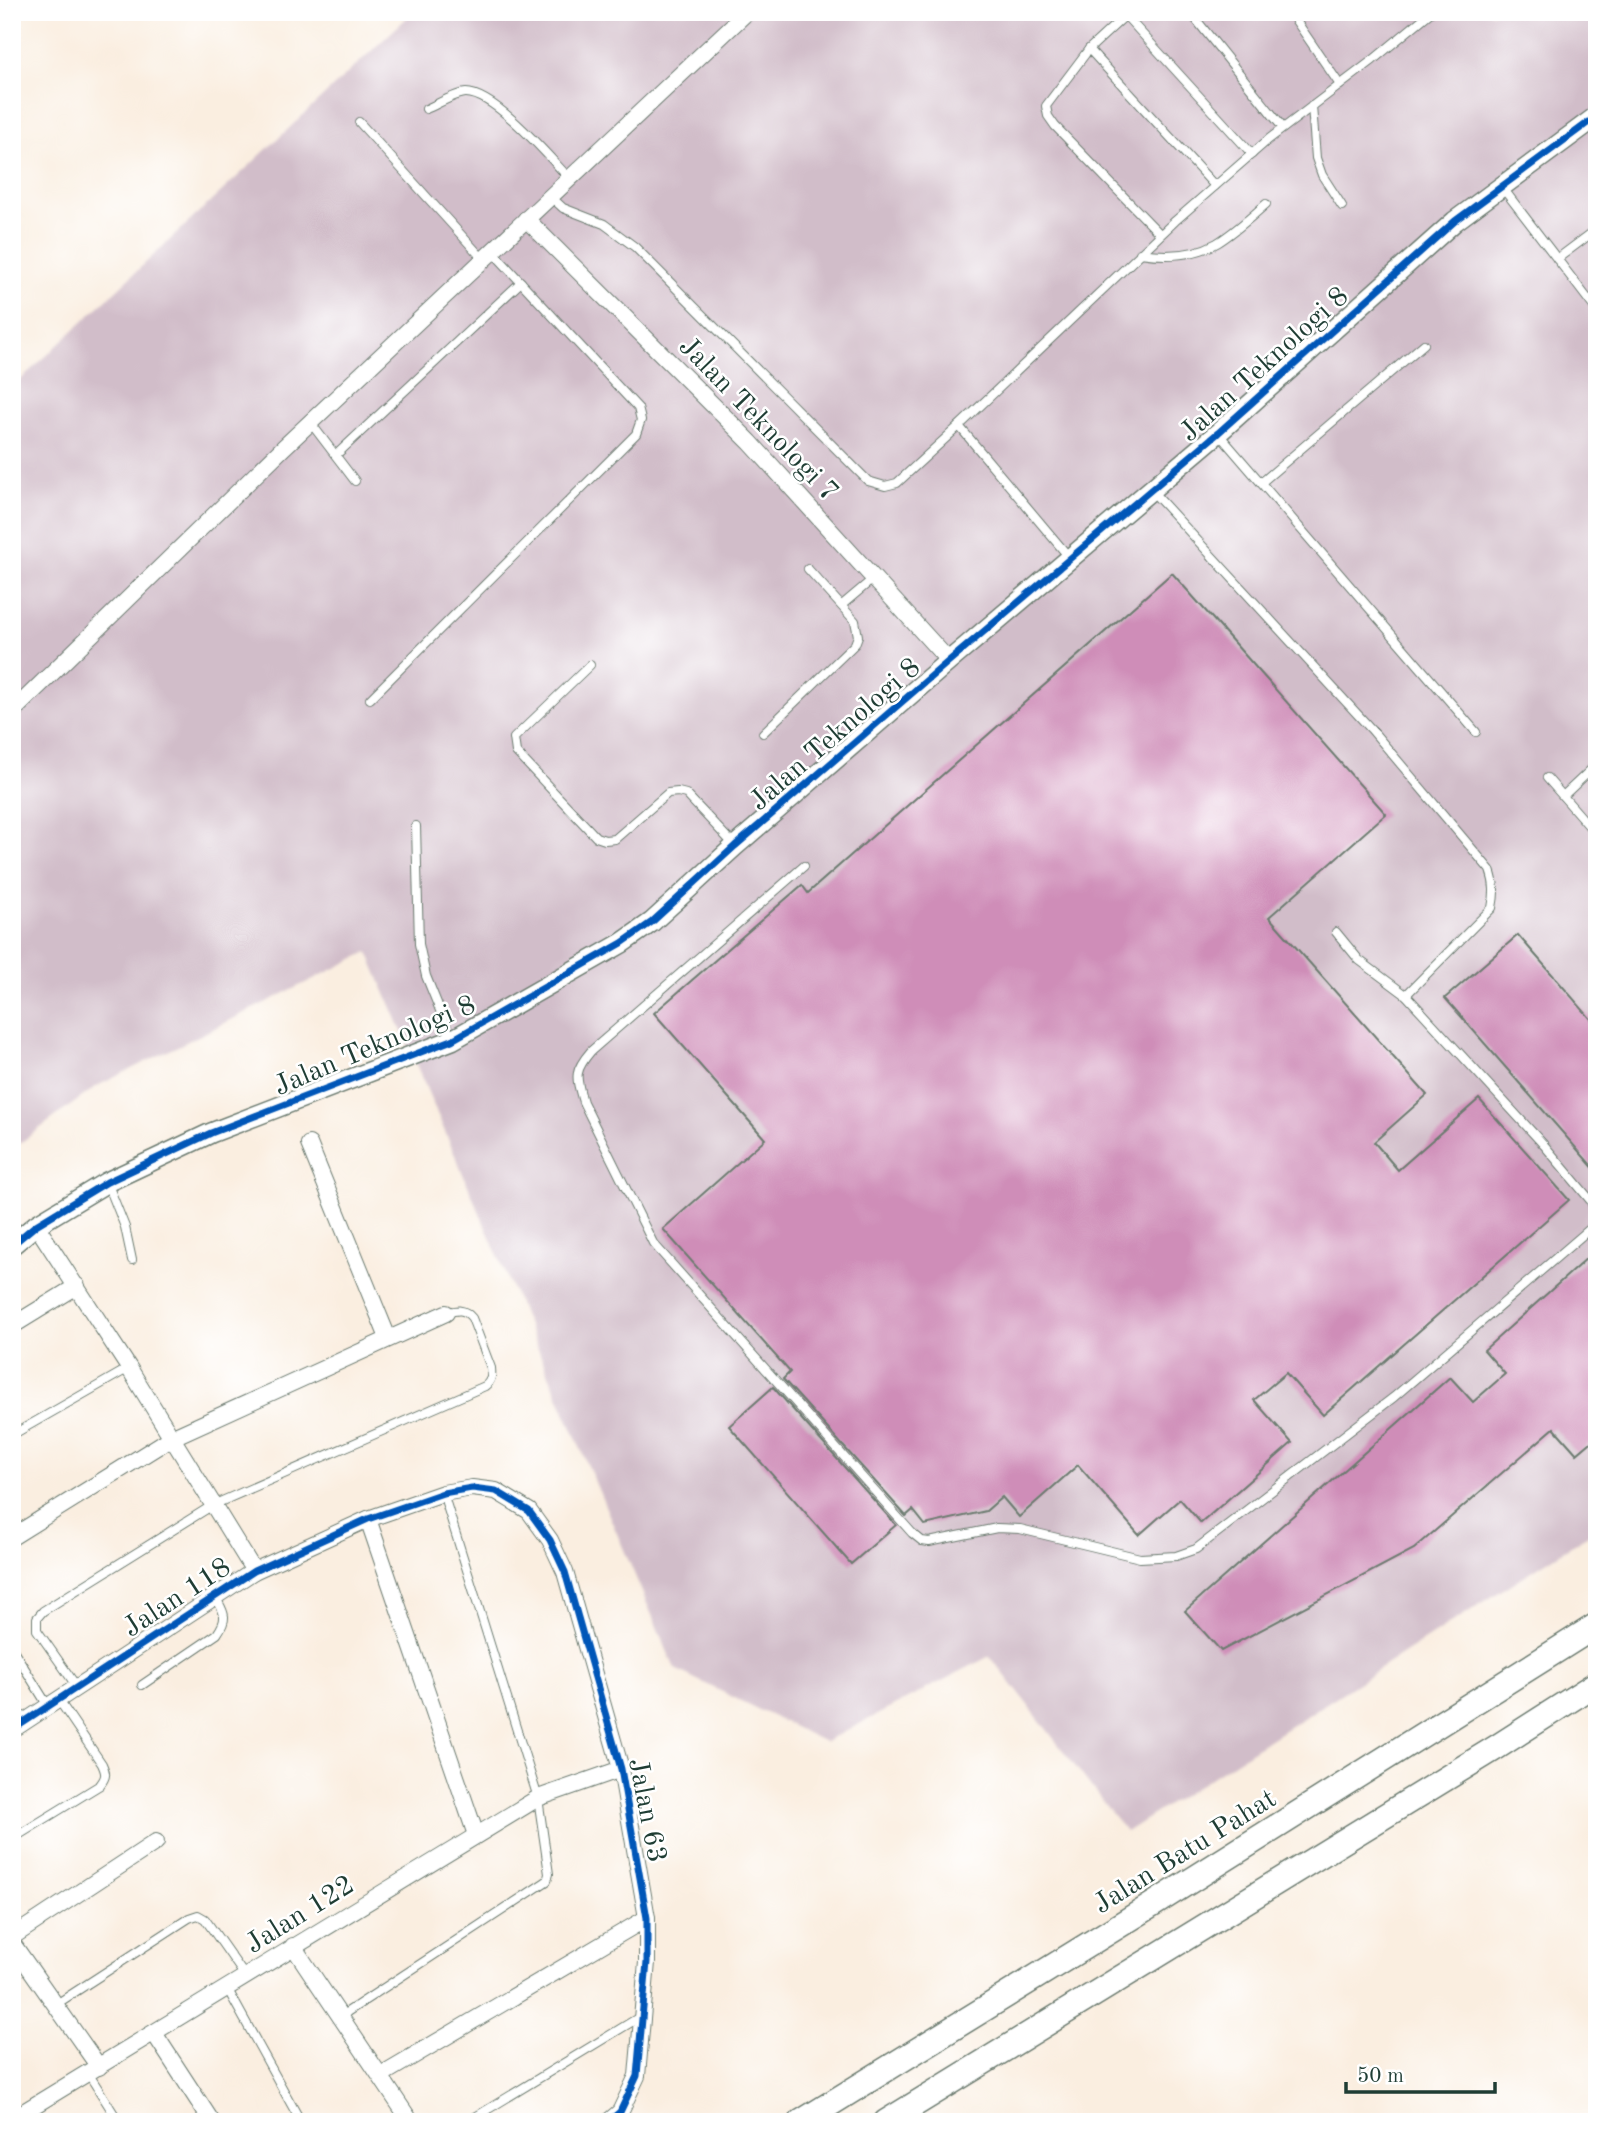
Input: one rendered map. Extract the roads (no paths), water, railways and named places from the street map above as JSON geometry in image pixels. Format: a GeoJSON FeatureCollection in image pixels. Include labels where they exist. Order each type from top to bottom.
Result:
{"type":"FeatureCollection","features":[{"type":"Feature","properties":{"kind":"highway","name":"Jalan Batu Pahat"},"geometry":{"type":"LineString","coordinates":[[801,2122],[1597,1625]]}},
{"type":"Feature","properties":{"kind":"highway"},"geometry":{"type":"LineString","coordinates":[[889,2121],[1597,1683]]}},
{"type":"Feature","properties":{"kind":"street"},"geometry":{"type":"LineString","coordinates":[[12,712],[310,422],[747,12]]}},
{"type":"Feature","properties":{"kind":"street","name":"Jalan Teknologi 8"},"geometry":{"type":"LineString","coordinates":[[12,1245],[37,1225],[107,1182],[211,1133],[452,1040],[622,943],[652,922],[735,846],[948,661],[1218,433],[1455,221],[1597,116]]}},
{"type":"Feature","properties":{"kind":"street","name":"Jalan Teknologi 7"},"geometry":{"type":"LineString","coordinates":[[526,219],[751,442],[948,661]]}},
{"type":"Feature","properties":{"kind":"street"},"geometry":{"type":"LineString","coordinates":[[310,1144],[388,1338]]}},
{"type":"Feature","properties":{"kind":"street"},"geometry":{"type":"LineString","coordinates":[[37,1225],[254,1571]]}},
{"type":"Feature","properties":{"kind":"street"},"geometry":{"type":"LineString","coordinates":[[12,1326],[77,1286]]}},
{"type":"Feature","properties":{"kind":"street"},"geometry":{"type":"LineString","coordinates":[[12,1536],[171,1437],[446,1313]]}},
{"type":"Feature","properties":{"kind":"street","name":"Jalan 118"},"geometry":{"type":"LineString","coordinates":[[12,1730],[254,1571],[368,1519],[443,1493],[472,1488],[495,1491]]}},
{"type":"Feature","properties":{"kind":"street","name":"Jalan 63"},"geometry":{"type":"LineString","coordinates":[[495,1491],[529,1511],[550,1540],[565,1572],[621,1769],[647,1918],[647,1962],[637,2076],[620,2112],[608,2122]]}},
{"type":"Feature","properties":{"kind":"street"},"geometry":{"type":"LineString","coordinates":[[368,1519],[476,1835]]}},
{"type":"Feature","properties":{"kind":"street","name":"Jalan 122"},"geometry":{"type":"LineString","coordinates":[[15,2117],[538,1798],[621,1769]]}},
{"type":"Feature","properties":{"kind":"street"},"geometry":{"type":"LineString","coordinates":[[12,1937],[156,1842]]}},
{"type":"Feature","properties":{"kind":"street"},"geometry":{"type":"LineString","coordinates":[[381,2075],[647,1918]]}},
{"type":"Feature","properties":{"kind":"street"},"geometry":{"type":"LineString","coordinates":[[12,1944],[55,2005],[93,2070]]}},
{"type":"Feature","properties":{"kind":"street"},"geometry":{"type":"LineString","coordinates":[[293,1947],[411,2122]]}},
{"type":"Feature","properties":{"kind":"street"},"geometry":{"type":"LineString","coordinates":[[154,2033],[212,2122]]}},
{"type":"Feature","properties":{"kind":"lane"},"geometry":{"type":"LineString","coordinates":[[1190,12],[1283,128]]}},
{"type":"Feature","properties":{"kind":"lane"},"geometry":{"type":"LineString","coordinates":[[1290,12],[1340,85]]}},
{"type":"Feature","properties":{"kind":"lane"},"geometry":{"type":"LineString","coordinates":[[550,196],[563,208],[604,224],[635,247],[868,481],[885,486],[897,483],[1160,234],[1252,153],[1431,12]]}},
{"type":"Feature","properties":{"kind":"lane"},"geometry":{"type":"LineString","coordinates":[[1160,234],[1055,126],[1048,116],[1046,106],[1089,49],[1127,14],[1252,153]]}},
{"type":"Feature","properties":{"kind":"lane"},"geometry":{"type":"LineString","coordinates":[[1089,49],[1215,186]]}},
{"type":"Feature","properties":{"kind":"lane"},"geometry":{"type":"LineString","coordinates":[[426,109],[465,93],[484,97],[500,108],[569,178]]}},
{"type":"Feature","properties":{"kind":"lane"},"geometry":{"type":"LineString","coordinates":[[1312,106],[1316,158],[1322,175],[1342,206]]}},
{"type":"Feature","properties":{"kind":"lane"},"geometry":{"type":"LineString","coordinates":[[359,122],[487,255],[522,282],[638,408],[641,420],[636,434],[370,699]]}},
{"type":"Feature","properties":{"kind":"lane"},"geometry":{"type":"LineString","coordinates":[[1502,187],[1597,311]]}},
{"type":"Feature","properties":{"kind":"lane"},"geometry":{"type":"LineString","coordinates":[[1140,253],[1165,257],[1185,254],[1217,243],[1266,204]]}},
{"type":"Feature","properties":{"kind":"lane"},"geometry":{"type":"LineString","coordinates":[[1557,259],[1597,229]]}},
{"type":"Feature","properties":{"kind":"lane"},"geometry":{"type":"LineString","coordinates":[[336,456],[522,282]]}},
{"type":"Feature","properties":{"kind":"lane"},"geometry":{"type":"LineString","coordinates":[[1262,482],[1424,344]]}},
{"type":"Feature","properties":{"kind":"lane"},"geometry":{"type":"LineString","coordinates":[[310,422],[355,481]]}},
{"type":"Feature","properties":{"kind":"lane"},"geometry":{"type":"LineString","coordinates":[[959,426],[1069,557]]}},
{"type":"Feature","properties":{"kind":"lane"},"geometry":{"type":"LineString","coordinates":[[1218,433],[1476,732]]}},
{"type":"Feature","properties":{"kind":"lane"},"geometry":{"type":"LineString","coordinates":[[1151,490],[1371,729],[1490,870],[1495,894],[1492,908],[1406,996]]}},
{"type":"Feature","properties":{"kind":"lane"},"geometry":{"type":"LineString","coordinates":[[763,733],[855,644],[858,636],[855,621],[808,569]]}},
{"type":"Feature","properties":{"kind":"lane"},"geometry":{"type":"LineString","coordinates":[[842,605],[874,578]]}},
{"type":"Feature","properties":{"kind":"lane"},"geometry":{"type":"LineString","coordinates":[[590,665],[514,738],[516,752],[596,837],[614,839],[668,793],[678,792],[686,794],[735,846]]}},
{"type":"Feature","properties":{"kind":"lane"},"geometry":{"type":"LineString","coordinates":[[1563,796],[1597,764]]}},
{"type":"Feature","properties":{"kind":"lane"},"geometry":{"type":"LineString","coordinates":[[1547,778],[1597,835]]}},
{"type":"Feature","properties":{"kind":"lane"},"geometry":{"type":"LineString","coordinates":[[416,826],[419,944],[426,976],[452,1040]]}},
{"type":"Feature","properties":{"kind":"lane"},"geometry":{"type":"LineString","coordinates":[[804,866],[591,1051],[580,1064],[576,1077],[583,1102],[653,1243],[912,1533],[922,1541],[929,1542],[997,1528],[1020,1529],[1140,1558],[1175,1556],[1196,1549],[1394,1397],[1592,1227],[1596,1215],[1591,1201],[1544,1145],[1406,996],[1359,960],[1336,932]]}},
{"type":"Feature","properties":{"kind":"lane"},"geometry":{"type":"LineString","coordinates":[[107,1182],[125,1227],[132,1260]]}},
{"type":"Feature","properties":{"kind":"lane"},"geometry":{"type":"LineString","coordinates":[[77,1688],[37,1630],[37,1618],[43,1611],[213,1505],[490,1382],[491,1368],[471,1318],[467,1312],[458,1310],[446,1313]]}},
{"type":"Feature","properties":{"kind":"lane"},"geometry":{"type":"LineString","coordinates":[[12,1435],[129,1368]]}},
{"type":"Feature","properties":{"kind":"lane"},"geometry":{"type":"LineString","coordinates":[[341,2016],[547,1881],[549,1874],[538,1798],[443,1493]]}},
{"type":"Feature","properties":{"kind":"lane"},"geometry":{"type":"LineString","coordinates":[[142,1685],[217,1634],[224,1625],[225,1615],[215,1596]]}},
{"type":"Feature","properties":{"kind":"lane"},"geometry":{"type":"LineString","coordinates":[[12,1648],[102,1763],[106,1773],[100,1785],[12,1839]]}},
{"type":"Feature","properties":{"kind":"lane"},"geometry":{"type":"LineString","coordinates":[[55,2005],[198,1915],[205,1919],[245,1976]]}},
{"type":"Feature","properties":{"kind":"lane"},"geometry":{"type":"LineString","coordinates":[[227,1988],[301,2122]]}},
{"type":"Feature","properties":{"kind":"lane"},"geometry":{"type":"LineString","coordinates":[[467,2122],[643,2015]]}},
{"type":"Feature","properties":{"kind":"lane"},"geometry":{"type":"LineString","coordinates":[[93,2070],[119,2122]]}}]}
